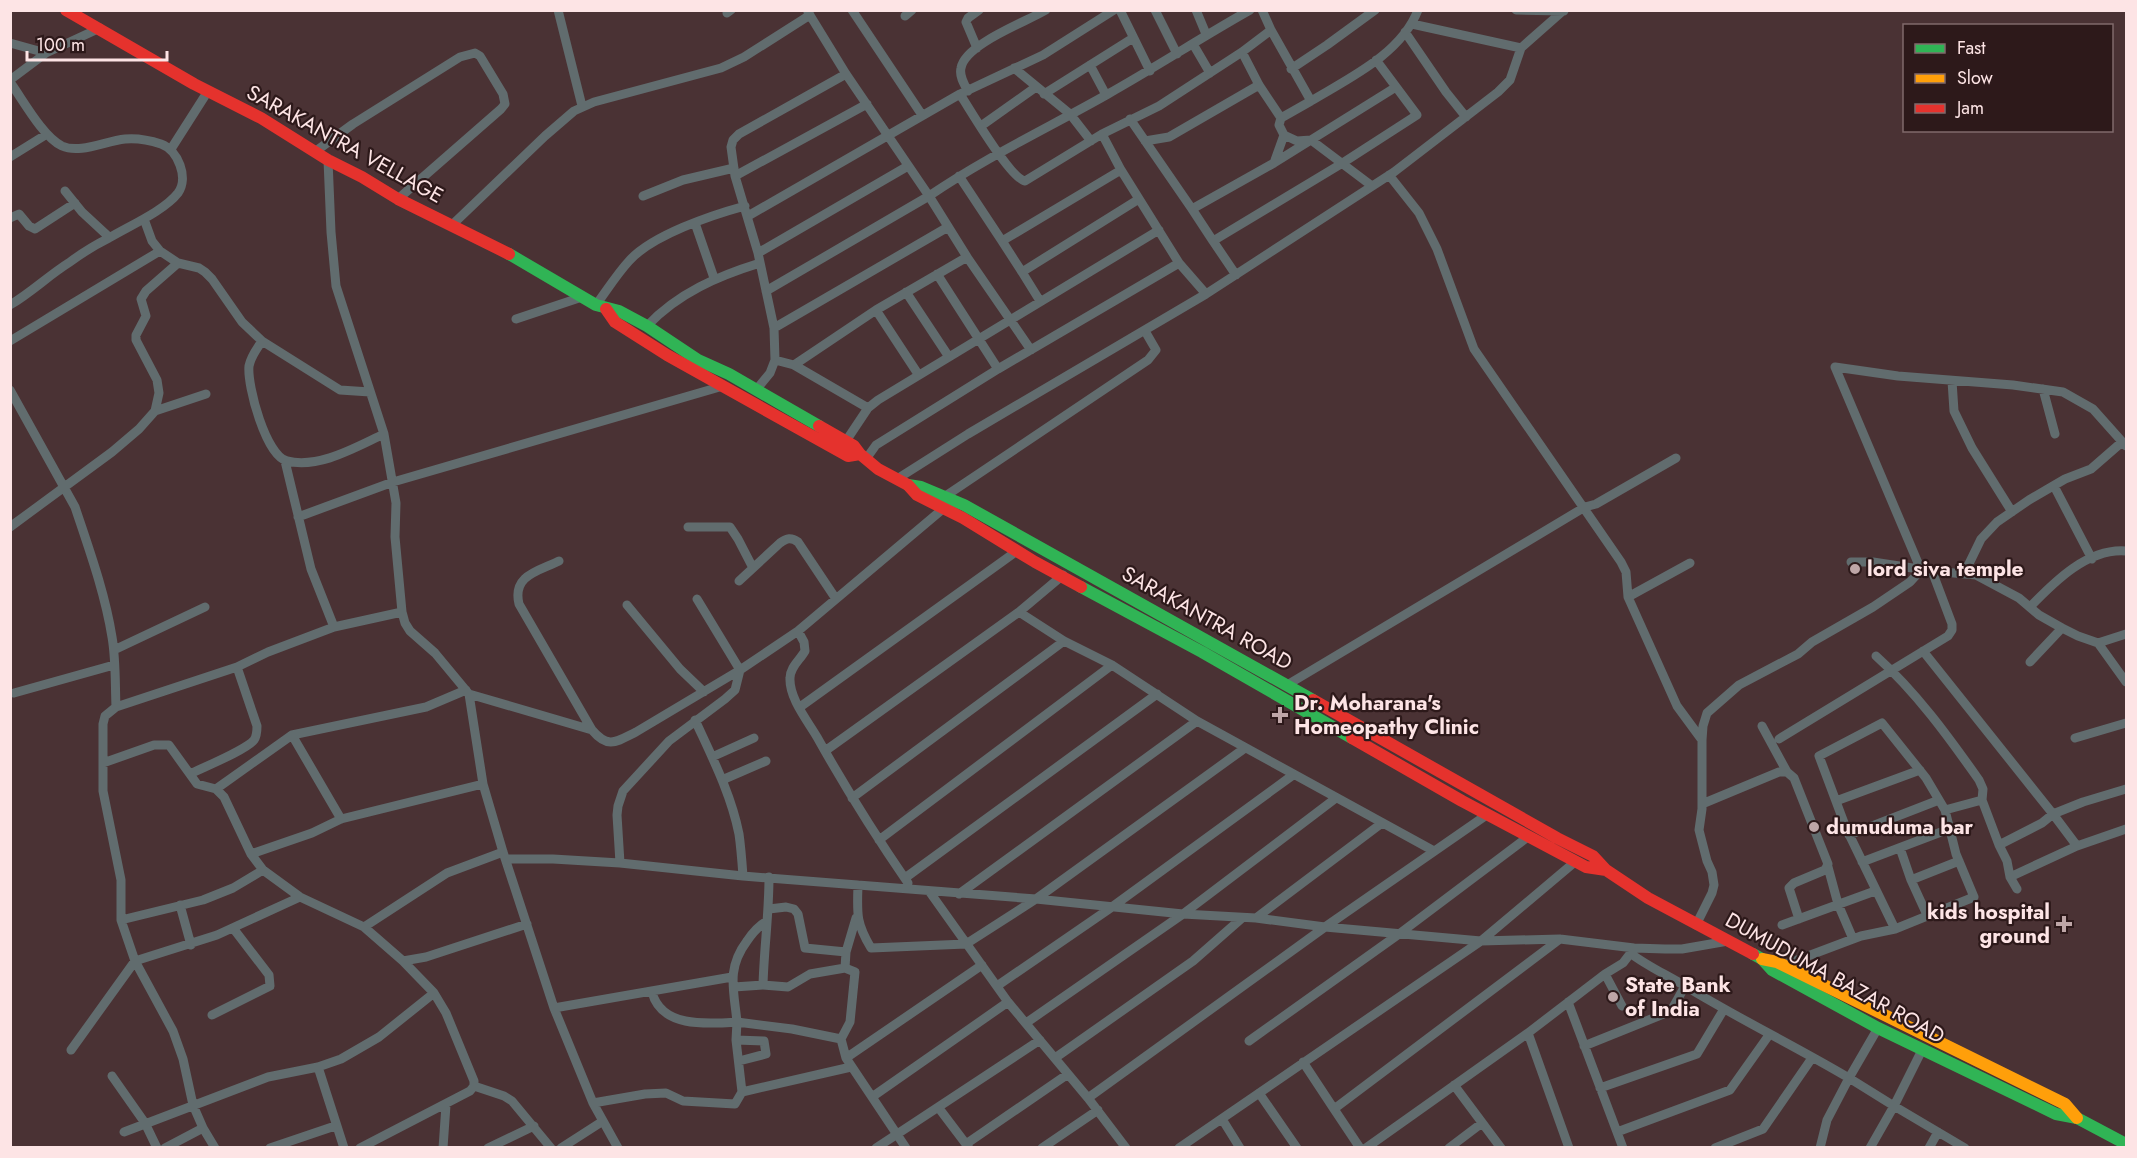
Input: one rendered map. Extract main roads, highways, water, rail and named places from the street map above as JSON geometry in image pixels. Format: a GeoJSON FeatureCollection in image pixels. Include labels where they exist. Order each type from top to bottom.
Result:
{"type":"FeatureCollection","features":[{"type":"Feature","properties":{"kind":"place","name":"lord siva temple"},"geometry":{"type":"Point","coordinates":[1855,569]}},
{"type":"Feature","properties":{"kind":"place","name":"Dr. Moharana's Homeopathy Clinic"},"geometry":{"type":"Point","coordinates":[1280,715]}},
{"type":"Feature","properties":{"kind":"place","name":"dumuduma bar"},"geometry":{"type":"Point","coordinates":[1814,827]}},
{"type":"Feature","properties":{"kind":"place","name":"kids hospital ground"},"geometry":{"type":"Point","coordinates":[2064,924]}},
{"type":"Feature","properties":{"kind":"place","name":"State Bank of India"},"geometry":{"type":"Point","coordinates":[1613,997]}}]}
